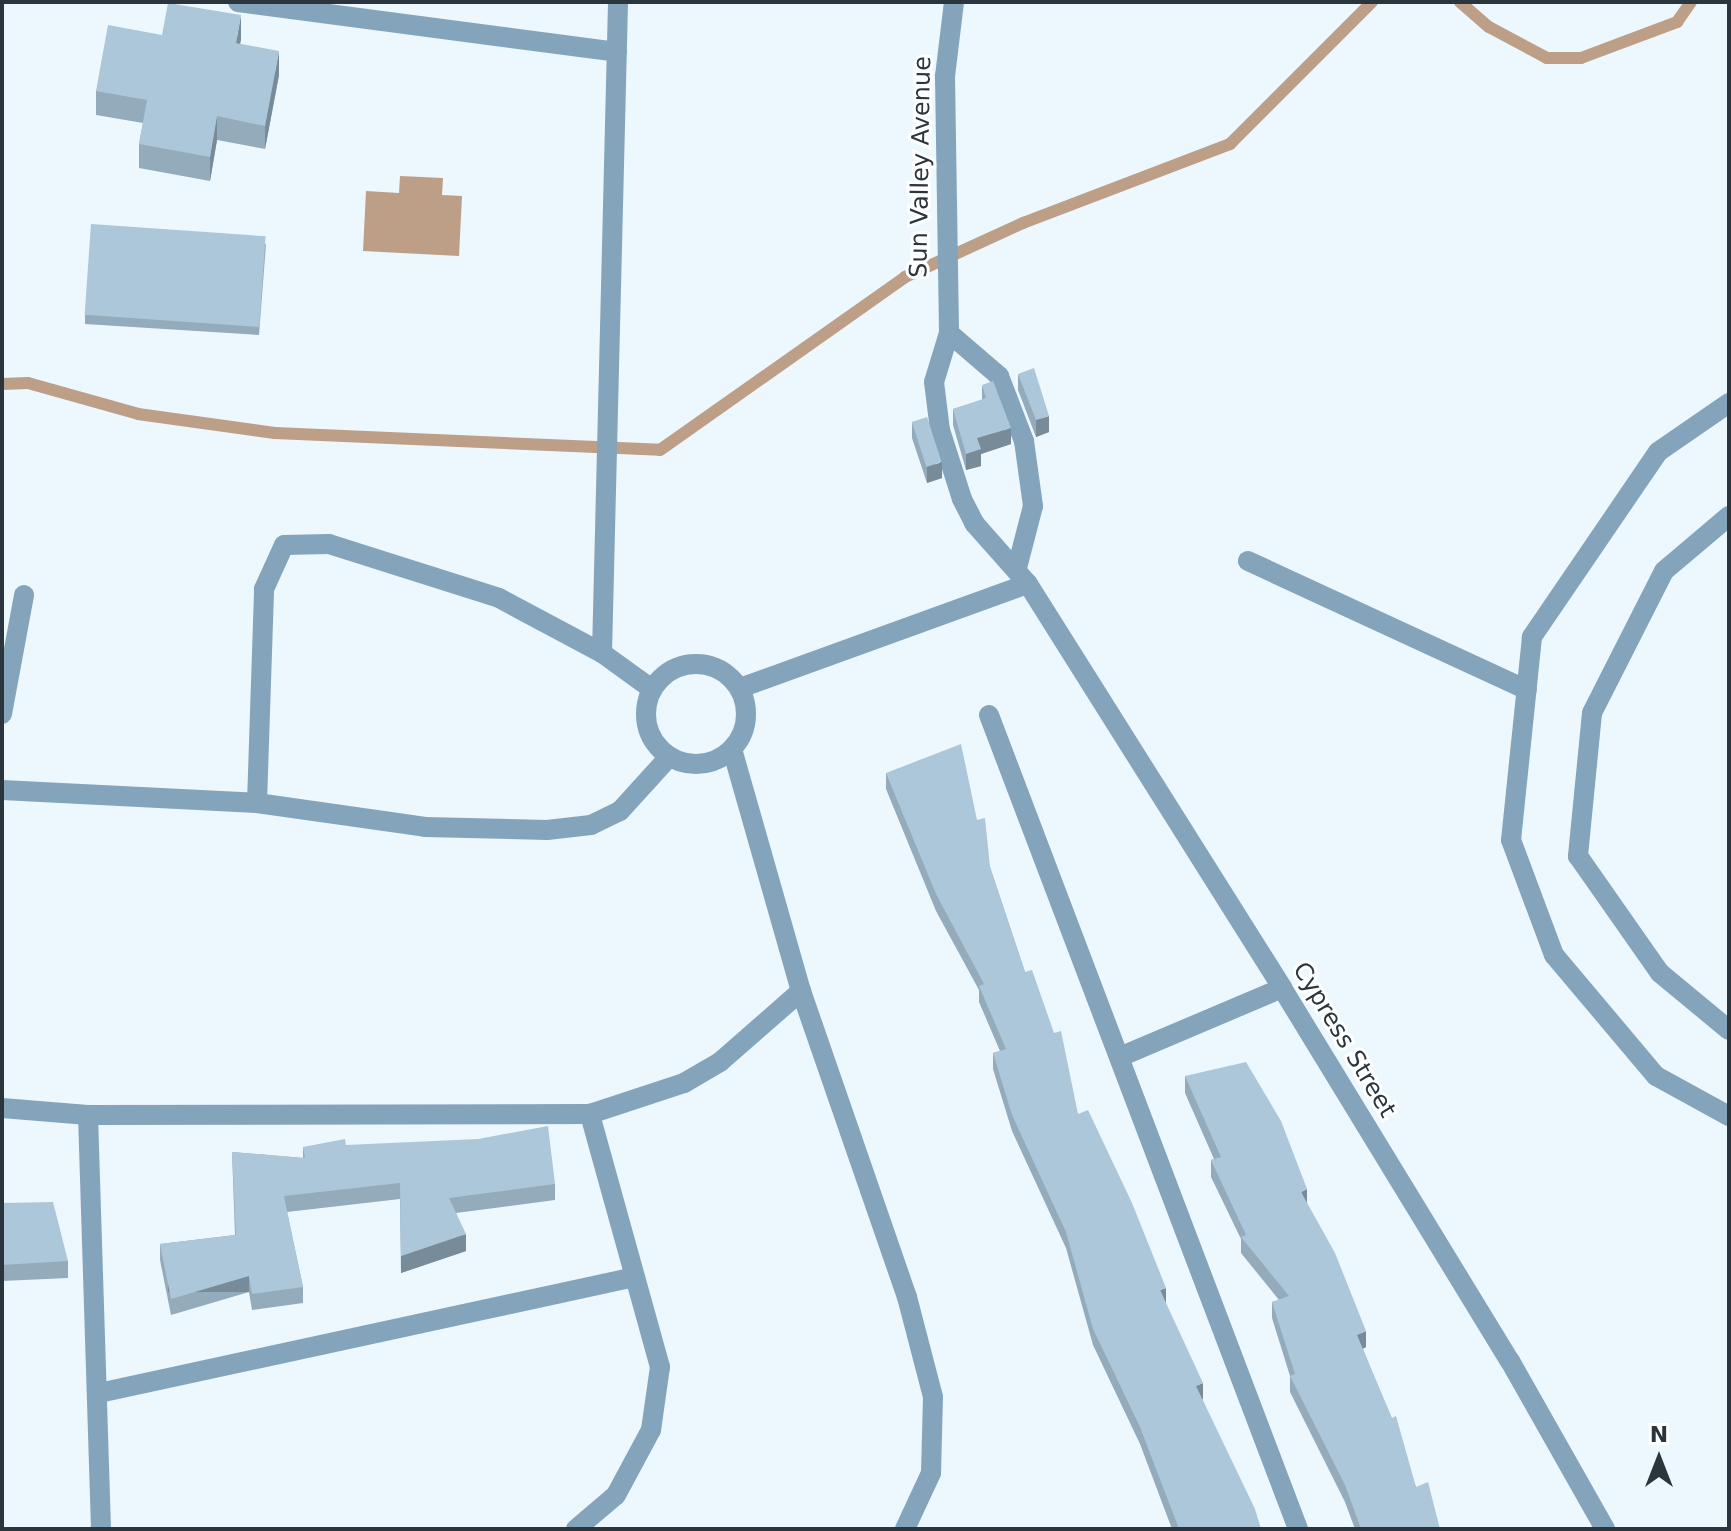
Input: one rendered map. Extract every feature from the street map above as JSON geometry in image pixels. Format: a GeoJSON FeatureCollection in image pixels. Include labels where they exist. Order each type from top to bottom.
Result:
{"type":"FeatureCollection","features":[{"type":"Feature","properties":{"kind":"street"},"geometry":{"type":"LineString","coordinates":[[238,2],[617,52]]}},
{"type":"Feature","properties":{"kind":"street"},"geometry":{"type":"LineString","coordinates":[[602,653],[618,2]]}},
{"type":"Feature","properties":{"kind":"street","name":"Sun Valley Avenue"},"geometry":{"type":"LineString","coordinates":[[954,2],[945,76],[945,288],[949,333],[934,382],[940,430],[974,523],[1022,576]]}},
{"type":"Feature","properties":{"kind":"street"},"geometry":{"type":"LineString","coordinates":[[740,688],[1022,576],[1033,506],[1030,470],[1016,417],[999,376],[949,333]]}},
{"type":"Feature","properties":{"kind":"street"},"geometry":{"type":"LineString","coordinates":[[1729,403],[1658,452],[1532,637],[1511,840],[1554,955],[1656,1076],[1729,1116]]}},
{"type":"Feature","properties":{"kind":"street"},"geometry":{"type":"LineString","coordinates":[[1729,516],[1664,571],[1592,713],[1578,856],[1660,973],[1729,1030]]}},
{"type":"Feature","properties":{"kind":"street"},"geometry":{"type":"LineString","coordinates":[[257,803],[264,589],[284,545],[329,544],[499,598],[602,653],[652,689]]}},
{"type":"Feature","properties":{"kind":"street"},"geometry":{"type":"LineString","coordinates":[[1248,561],[1527,690]]}},
{"type":"Feature","properties":{"kind":"street","name":"Cypress Street"},"geometry":{"type":"LineString","coordinates":[[1022,576],[1282,988],[1510,1361],[1605,1529]]}},
{"type":"Feature","properties":{"kind":"street"},"geometry":{"type":"LineString","coordinates":[[2,714],[24,595]]}},
{"type":"Feature","properties":{"kind":"street"},"geometry":{"type":"LineString","coordinates":[[685,664],[707,664],[740,688],[747,720],[732,749],[702,764],[669,757],[647,726],[652,689],[666,673],[685,664]]}},
{"type":"Feature","properties":{"kind":"street"},"geometry":{"type":"LineString","coordinates":[[989,715],[1122,1056],[1298,1529]]}},
{"type":"Feature","properties":{"kind":"street"},"geometry":{"type":"LineString","coordinates":[[732,749],[801,991],[907,1297],[933,1397],[931,1473],[905,1529]]}},
{"type":"Feature","properties":{"kind":"street"},"geometry":{"type":"LineString","coordinates":[[2,790],[257,803],[425,827],[576,827],[620,811],[669,757]]}},
{"type":"Feature","properties":{"kind":"street"},"geometry":{"type":"LineString","coordinates":[[1122,1056],[1282,988]]}},
{"type":"Feature","properties":{"kind":"street"},"geometry":{"type":"LineString","coordinates":[[2,1108],[88,1115],[590,1114],[684,1083],[720,1062],[801,991]]}},
{"type":"Feature","properties":{"kind":"street"},"geometry":{"type":"LineString","coordinates":[[576,1529],[616,1495],[651,1430],[660,1367],[590,1114]]}},
{"type":"Feature","properties":{"kind":"street"},"geometry":{"type":"LineString","coordinates":[[88,1115],[101,1529]]}},
{"type":"Feature","properties":{"kind":"street"},"geometry":{"type":"LineString","coordinates":[[99,1393],[635,1277]]}},
{"type":"Feature","properties":{"kind":"shaded area"},"geometry":{"type":"Polygon","coordinates":[[[400,176],[443,178],[442,195],[462,196],[459,256],[363,251],[366,191],[399,193],[400,176]]]}},
{"type":"Feature","properties":{"kind":"building"},"geometry":{"type":"Polygon","coordinates":[[[168,3],[241,15],[236,43],[279,51],[265,126],[217,116],[210,157],[139,144],[147,100],[96,91],[108,25],[162,35],[168,3]]]}},
{"type":"Feature","properties":{"kind":"building"},"geometry":{"type":"Polygon","coordinates":[[[91,224],[266,236],[259,327],[85,315],[91,224]]]}},
{"type":"Feature","properties":{"kind":"building"},"geometry":{"type":"Polygon","coordinates":[[[1034,368],[1049,416],[1036,420],[1018,374],[1034,368]]]}},
{"type":"Feature","properties":{"kind":"building"},"geometry":{"type":"Polygon","coordinates":[[[993,381],[1011,428],[977,438],[981,449],[966,454],[953,409],[986,398],[982,385],[993,381]]]}},
{"type":"Feature","properties":{"kind":"building"},"geometry":{"type":"Polygon","coordinates":[[[927,417],[942,462],[926,467],[912,422],[927,417]]]}},
{"type":"Feature","properties":{"kind":"building"},"geometry":{"type":"Polygon","coordinates":[[[961,744],[977,820],[985,818],[990,867],[1025,972],[1032,970],[1054,1033],[1061,1031],[1078,1114],[1088,1110],[1132,1203],[1166,1288],[1160,1290],[1203,1383],[1196,1386],[1255,1509],[1261,1529],[1179,1529],[1140,1427],[1093,1329],[1066,1232],[1012,1115],[993,1053],[1006,1049],[979,986],[984,984],[936,894],[886,773],[961,744]]]}},
{"type":"Feature","properties":{"kind":"building"},"geometry":{"type":"Polygon","coordinates":[[[1246,1062],[1281,1121],[1307,1189],[1301,1192],[1335,1253],[1366,1331],[1357,1335],[1392,1418],[1396,1416],[1416,1487],[1428,1482],[1440,1529],[1361,1529],[1345,1485],[1290,1376],[1295,1374],[1272,1302],[1289,1296],[1241,1237],[1246,1235],[1211,1160],[1221,1157],[1185,1076],[1246,1062]]]}},
{"type":"Feature","properties":{"kind":"building"},"geometry":{"type":"Polygon","coordinates":[[[548,1126],[555,1184],[449,1198],[466,1234],[401,1256],[400,1183],[284,1196],[303,1287],[252,1294],[249,1276],[171,1299],[160,1244],[236,1235],[232,1152],[305,1158],[303,1147],[345,1139],[346,1145],[478,1139],[548,1126]]]}},
{"type":"Feature","properties":{"kind":"building"},"geometry":{"type":"Polygon","coordinates":[[[53,1202],[68,1261],[2,1265],[2,1203],[53,1202]]]}},
{"type":"Feature","properties":{"kind":"waterway"},"geometry":{"type":"LineString","coordinates":[[2,384],[28,383],[138,414],[275,433],[660,450],[905,277],[1023,223],[1230,144],[1372,2]]}},
{"type":"Feature","properties":{"kind":"waterway"},"geometry":{"type":"LineString","coordinates":[[1460,2],[1489,27],[1547,58],[1581,58],[1677,22],[1691,2]]}}]}
